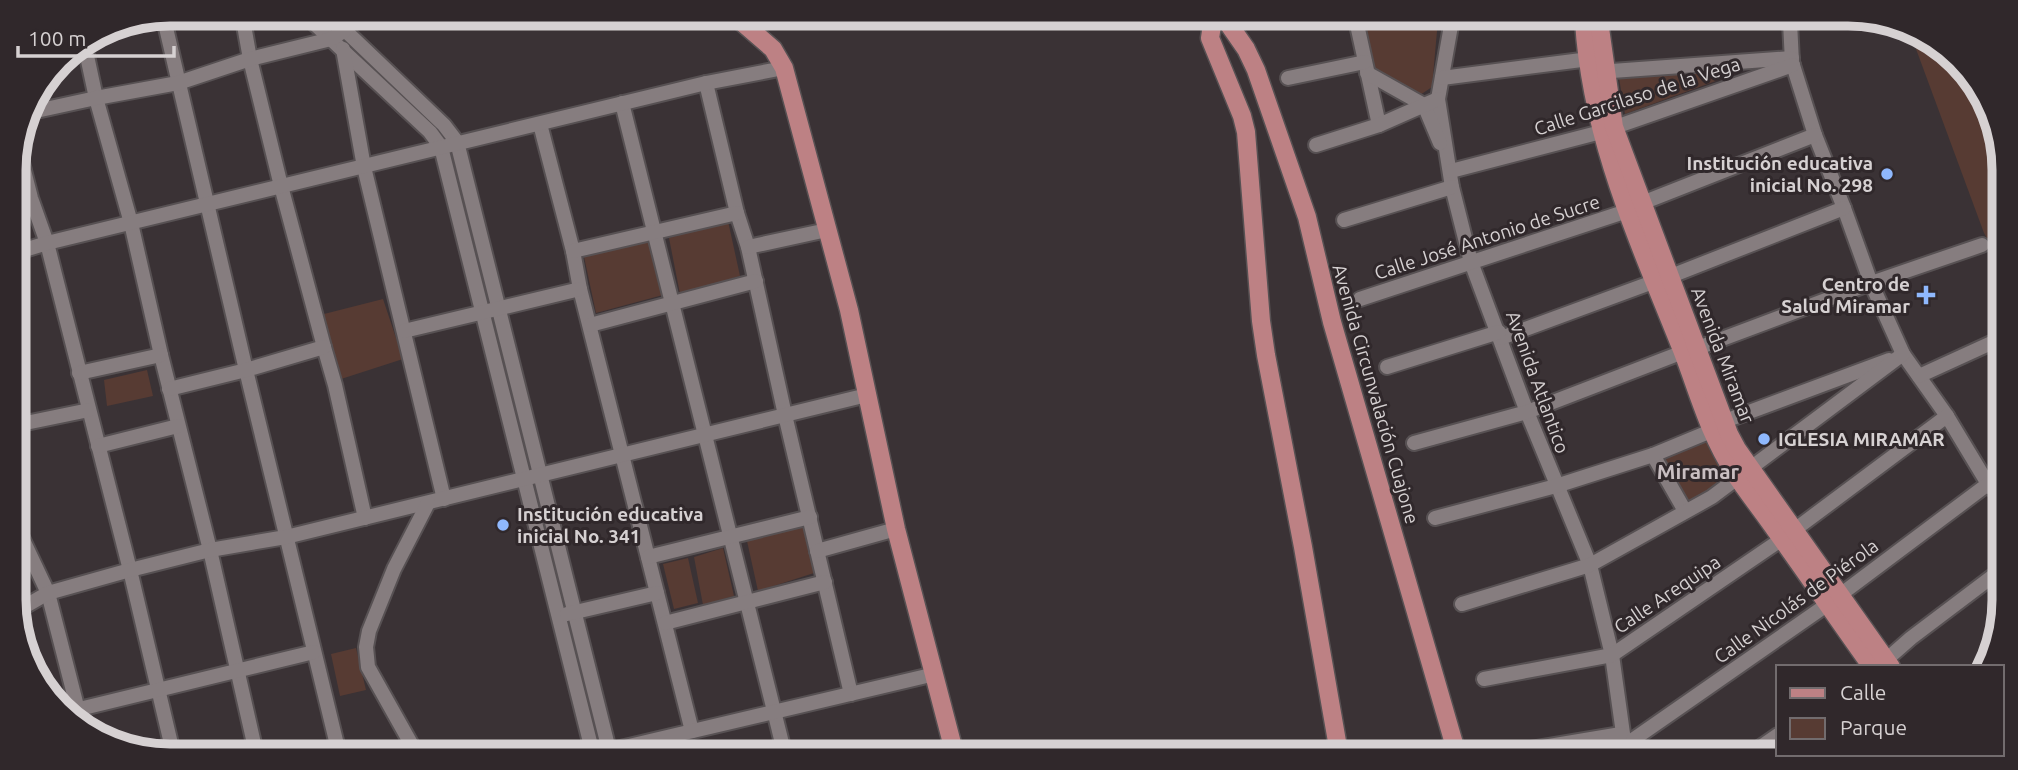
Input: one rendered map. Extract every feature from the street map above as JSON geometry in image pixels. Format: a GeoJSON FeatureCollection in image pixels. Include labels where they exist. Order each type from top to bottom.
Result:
{"type":"FeatureCollection","features":[{"type":"Feature","properties":{"kind":"main road"},"geometry":{"type":"LineString","coordinates":[[1224,26],[1215,50],[1246,132],[1266,355],[1337,743]]}},
{"type":"Feature","properties":{"kind":"main road","name":"Avenida Circunvalación Cuajone"},"geometry":{"type":"LineString","coordinates":[[1231,26],[1256,70],[1307,218],[1332,322],[1454,743]]}},
{"type":"Feature","properties":{"kind":"main road","name":"Avenida Miramar"},"geometry":{"type":"LineString","coordinates":[[1585,26],[1608,130],[1634,207],[1653,282],[1690,350]]}},
{"type":"Feature","properties":{"kind":"main road","name":"Avenida Miramar"},"geometry":{"type":"LineString","coordinates":[[1596,65],[1599,26]]}},
{"type":"Feature","properties":{"kind":"main road"},"geometry":{"type":"LineString","coordinates":[[747,27],[773,49],[785,68],[849,310],[896,530],[934,674],[948,744]]}},
{"type":"Feature","properties":{"kind":"main road","name":"Avenida Miramar"},"geometry":{"type":"LineString","coordinates":[[1634,207],[1671,276],[1690,350],[1718,426],[1737,449],[1744,473],[1883,664]]}},
{"type":"Feature","properties":{"kind":"street"},"geometry":{"type":"LineString","coordinates":[[1357,26],[1379,125]]}},
{"type":"Feature","properties":{"kind":"street","name":"Avenida Atlantico"},"geometry":{"type":"LineString","coordinates":[[1451,26],[1438,99],[1452,187],[1472,262],[1527,412],[1590,565],[1612,655],[1624,743]]}},
{"type":"Feature","properties":{"kind":"street"},"geometry":{"type":"LineString","coordinates":[[1790,26],[1793,62],[1815,135],[1871,283],[1903,355],[1947,416],[1992,487]]}},
{"type":"Feature","properties":{"kind":"street"},"geometry":{"type":"LineString","coordinates":[[166,27],[337,744]]}},
{"type":"Feature","properties":{"kind":"street"},"geometry":{"type":"LineString","coordinates":[[244,27],[281,186],[335,385],[365,518]]}},
{"type":"Feature","properties":{"kind":"street"},"geometry":{"type":"LineString","coordinates":[[318,27],[430,132],[441,147],[590,744]]}},
{"type":"Feature","properties":{"kind":"street"},"geometry":{"type":"LineString","coordinates":[[342,27],[444,125],[457,142],[609,744]]}},
{"type":"Feature","properties":{"kind":"street"},"geometry":{"type":"LineString","coordinates":[[353,27],[342,50],[364,167],[444,499]]}},
{"type":"Feature","properties":{"kind":"street"},"geometry":{"type":"LineString","coordinates":[[39,110],[178,83],[250,59],[349,33]]}},
{"type":"Feature","properties":{"kind":"street"},"geometry":{"type":"LineString","coordinates":[[86,53],[96,98],[131,223],[160,355],[210,550],[254,744]]}},
{"type":"Feature","properties":{"kind":"street"},"geometry":{"type":"LineString","coordinates":[[1442,78],[1596,65],[1793,62]]}},
{"type":"Feature","properties":{"kind":"street","name":"Calle Garcilaso de la Vega"},"geometry":{"type":"LineString","coordinates":[[1450,168],[1608,130],[1793,62]]}},
{"type":"Feature","properties":{"kind":"street"},"geometry":{"type":"LineString","coordinates":[[1288,78],[1366,67],[1424,105],[1450,168]]}},
{"type":"Feature","properties":{"kind":"street"},"geometry":{"type":"LineString","coordinates":[[27,249],[457,142],[706,83],[785,68]]}},
{"type":"Feature","properties":{"kind":"street"},"geometry":{"type":"LineString","coordinates":[[706,83],[737,213],[748,247],[851,694]]}},
{"type":"Feature","properties":{"kind":"street"},"geometry":{"type":"LineString","coordinates":[[1316,145],[1379,125],[1438,99]]}},
{"type":"Feature","properties":{"kind":"street"},"geometry":{"type":"LineString","coordinates":[[622,103],[782,744]]}},
{"type":"Feature","properties":{"kind":"street"},"geometry":{"type":"LineString","coordinates":[[540,124],[692,731]]}},
{"type":"Feature","properties":{"kind":"street","name":"Calle José Antonio de Sucre"},"geometry":{"type":"LineString","coordinates":[[1360,299],[1634,207],[1815,135]]}},
{"type":"Feature","properties":{"kind":"street"},"geometry":{"type":"LineString","coordinates":[[27,182],[47,243],[171,744]]}},
{"type":"Feature","properties":{"kind":"street"},"geometry":{"type":"LineString","coordinates":[[1344,220],[1452,187]]}},
{"type":"Feature","properties":{"kind":"street"},"geometry":{"type":"LineString","coordinates":[[1671,276],[1844,208]]}},
{"type":"Feature","properties":{"kind":"street"},"geometry":{"type":"LineString","coordinates":[[573,251],[737,213]]}},
{"type":"Feature","properties":{"kind":"street"},"geometry":{"type":"LineString","coordinates":[[748,247],[827,230]]}},
{"type":"Feature","properties":{"kind":"street"},"geometry":{"type":"LineString","coordinates":[[1414,443],[1527,412],[1871,283],[1982,245]]}},
{"type":"Feature","properties":{"kind":"street"},"geometry":{"type":"LineString","coordinates":[[590,325],[756,281]]}},
{"type":"Feature","properties":{"kind":"street"},"geometry":{"type":"LineString","coordinates":[[1387,367],[1500,335],[1653,282]]}},
{"type":"Feature","properties":{"kind":"street"},"geometry":{"type":"LineString","coordinates":[[404,331],[580,289]]}},
{"type":"Feature","properties":{"kind":"street"},"geometry":{"type":"LineString","coordinates":[[1919,376],[1992,344]]}},
{"type":"Feature","properties":{"kind":"street"},"geometry":{"type":"LineString","coordinates":[[169,389],[324,347]]}},
{"type":"Feature","properties":{"kind":"street"},"geometry":{"type":"LineString","coordinates":[[79,373],[160,355]]}},
{"type":"Feature","properties":{"kind":"street"},"geometry":{"type":"LineString","coordinates":[[1435,518],[1556,486],[1653,455],[1718,426],[1903,355]]}},
{"type":"Feature","properties":{"kind":"street"},"geometry":{"type":"LineString","coordinates":[[1462,604],[1590,565],[1712,497],[1903,355]]}},
{"type":"Feature","properties":{"kind":"street"},"geometry":{"type":"LineString","coordinates":[[27,605],[48,593],[130,570],[210,550],[286,537],[867,395]]}},
{"type":"Feature","properties":{"kind":"street"},"geometry":{"type":"LineString","coordinates":[[26,423],[89,410]]}},
{"type":"Feature","properties":{"kind":"street","name":"Calle Arequipa"},"geometry":{"type":"LineString","coordinates":[[1484,679],[1612,655],[1787,535],[1947,416]]}},
{"type":"Feature","properties":{"kind":"street"},"geometry":{"type":"LineString","coordinates":[[98,446],[178,426]]}},
{"type":"Feature","properties":{"kind":"street"},"geometry":{"type":"LineString","coordinates":[[1653,455],[1685,511]]}},
{"type":"Feature","properties":{"kind":"street","name":"Calle Nicolás de Piérola"},"geometry":{"type":"LineString","coordinates":[[1627,743],[1992,490]]}},
{"type":"Feature","properties":{"kind":"street"},"geometry":{"type":"LineString","coordinates":[[411,744],[368,667],[366,647],[369,631],[394,569],[428,503]]}},
{"type":"Feature","properties":{"kind":"street"},"geometry":{"type":"LineString","coordinates":[[648,557],[810,517]]}},
{"type":"Feature","properties":{"kind":"street"},"geometry":{"type":"LineString","coordinates":[[817,551],[896,530]]}},
{"type":"Feature","properties":{"kind":"street"},"geometry":{"type":"LineString","coordinates":[[26,547],[48,593],[73,706]]}},
{"type":"Feature","properties":{"kind":"street"},"geometry":{"type":"LineString","coordinates":[[1883,664],[1910,638],[1992,577]]}},
{"type":"Feature","properties":{"kind":"street"},"geometry":{"type":"LineString","coordinates":[[665,623],[825,582]]}},
{"type":"Feature","properties":{"kind":"street"},"geometry":{"type":"LineString","coordinates":[[559,616],[657,593]]}},
{"type":"Feature","properties":{"kind":"street"},"geometry":{"type":"LineString","coordinates":[[81,712],[158,690],[314,652]]}},
{"type":"Feature","properties":{"kind":"street"},"geometry":{"type":"LineString","coordinates":[[638,744],[934,674]]}},
{"type":"Feature","properties":{"kind":"green space"},"geometry":{"type":"Polygon","coordinates":[[[1365,26],[1437,26],[1432,87],[1420,95],[1381,75],[1372,65],[1365,26]]]}},
{"type":"Feature","properties":{"kind":"green space"},"geometry":{"type":"Polygon","coordinates":[[[1913,42],[1928,50],[1956,75],[1968,90],[1981,115],[1991,151],[1992,248],[1984,233],[1913,42]]]}},
{"type":"Feature","properties":{"kind":"green space"},"geometry":{"type":"Polygon","coordinates":[[[1734,70],[1735,74],[1625,114],[1619,78],[1734,70]]]}},
{"type":"Feature","properties":{"kind":"green space"},"geometry":{"type":"Polygon","coordinates":[[[728,221],[740,276],[680,294],[669,238],[728,221]]]}},
{"type":"Feature","properties":{"kind":"green space"},"geometry":{"type":"Polygon","coordinates":[[[647,235],[663,295],[596,313],[583,252],[647,235]]]}},
{"type":"Feature","properties":{"kind":"green space"},"geometry":{"type":"Polygon","coordinates":[[[383,299],[403,359],[338,380],[324,314],[383,299]]]}},
{"type":"Feature","properties":{"kind":"green space"},"geometry":{"type":"Polygon","coordinates":[[[147,370],[153,396],[107,406],[104,380],[147,370]]]}},
{"type":"Feature","properties":{"kind":"green space"},"geometry":{"type":"Polygon","coordinates":[[[1721,435],[1741,468],[1691,507],[1686,506],[1660,457],[1721,435]]]}},
{"type":"Feature","properties":{"kind":"green space"},"geometry":{"type":"Polygon","coordinates":[[[803,527],[814,573],[758,591],[747,541],[803,527]]]}},
{"type":"Feature","properties":{"kind":"green space"},"geometry":{"type":"Polygon","coordinates":[[[723,548],[734,596],[703,605],[694,557],[723,548]]]}},
{"type":"Feature","properties":{"kind":"green space"},"geometry":{"type":"Polygon","coordinates":[[[688,558],[698,603],[674,609],[663,564],[688,558]]]}},
{"type":"Feature","properties":{"kind":"green space"},"geometry":{"type":"Polygon","coordinates":[[[356,648],[366,690],[340,696],[331,654],[356,648]]]}},
{"type":"Feature","properties":{"kind":"place","name":"Institución educativa inicial No. 298"},"geometry":{"type":"Point","coordinates":[1887,174]}},
{"type":"Feature","properties":{"kind":"place","name":"Centro de Salud Miramar"},"geometry":{"type":"Point","coordinates":[1926,295]}},
{"type":"Feature","properties":{"kind":"place","name":"IGLESIA MIRAMAR"},"geometry":{"type":"Point","coordinates":[1764,439]}},
{"type":"Feature","properties":{"kind":"place","name":"Institución educativa inicial No. 341"},"geometry":{"type":"Point","coordinates":[503,525]}},
{"type":"Feature","properties":{"kind":"district","name":"Miramar"},"geometry":{"type":"Point","coordinates":[1698,471]}}]}
